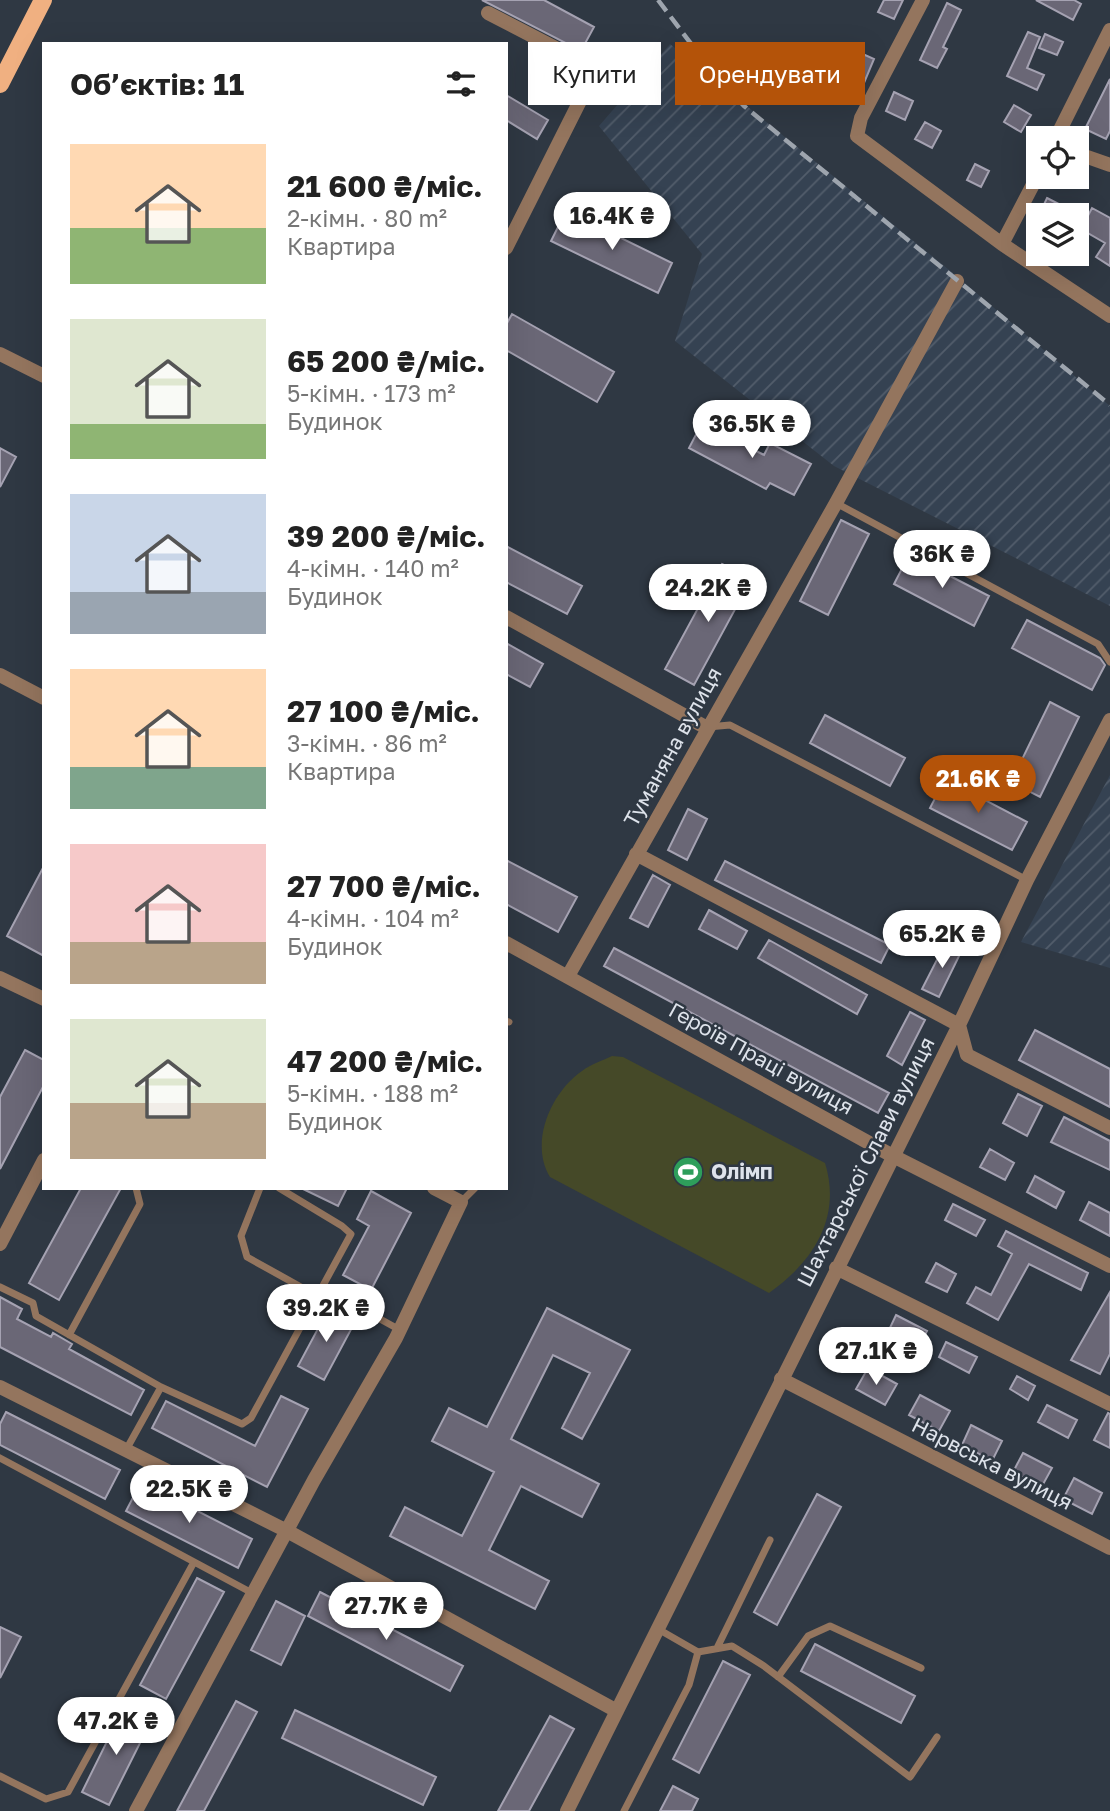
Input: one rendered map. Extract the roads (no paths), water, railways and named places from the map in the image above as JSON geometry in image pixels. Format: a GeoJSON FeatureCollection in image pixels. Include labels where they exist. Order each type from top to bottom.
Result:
{"type":"FeatureCollection","features":[{"type":"Feature","properties":{"kind":"main road"},"geometry":{"type":"LineString","coordinates":[[0,84],[43,0]]}},
{"type":"Feature","properties":{"kind":"street"},"geometry":{"type":"LineString","coordinates":[[923,0],[861,118],[857,136],[1002,244],[1110,316]]}},
{"type":"Feature","properties":{"kind":"street"},"geometry":{"type":"LineString","coordinates":[[488,13],[596,69],[508,244]]}},
{"type":"Feature","properties":{"kind":"street"},"geometry":{"type":"LineString","coordinates":[[1062,126],[1110,30]]}},
{"type":"Feature","properties":{"kind":"street"},"geometry":{"type":"LineString","coordinates":[[1089,158],[1110,165]]}},
{"type":"Feature","properties":{"kind":"street"},"geometry":{"type":"LineString","coordinates":[[1002,244],[1030,189]]}},
{"type":"Feature","properties":{"kind":"street","name":"Туманяна вулиця"},"geometry":{"type":"LineString","coordinates":[[568,976],[836,503],[957,281]]}},
{"type":"Feature","properties":{"kind":"street"},"geometry":{"type":"LineString","coordinates":[[0,354],[42,375]]}},
{"type":"Feature","properties":{"kind":"street"},"geometry":{"type":"LineString","coordinates":[[508,618],[707,727]]}},
{"type":"Feature","properties":{"kind":"street"},"geometry":{"type":"LineString","coordinates":[[0,676],[42,697]]}},
{"type":"Feature","properties":{"kind":"street","name":"Шахтарської Слави вулиця"},"geometry":{"type":"LineString","coordinates":[[567,1811],[891,1155],[959,1025],[1027,880],[1110,720]]}},
{"type":"Feature","properties":{"kind":"street"},"geometry":{"type":"LineString","coordinates":[[636,855],[959,1025],[967,1055],[1110,1128]]}},
{"type":"Feature","properties":{"kind":"street","name":"Героїв Праці вулиця"},"geometry":{"type":"LineString","coordinates":[[508,946],[891,1155],[1110,1266]]}},
{"type":"Feature","properties":{"kind":"street"},"geometry":{"type":"LineString","coordinates":[[0,978],[42,998]]}},
{"type":"Feature","properties":{"kind":"street"},"geometry":{"type":"LineString","coordinates":[[0,1244],[42,1164]]}},
{"type":"Feature","properties":{"kind":"street"},"geometry":{"type":"LineString","coordinates":[[136,1811],[400,1329],[461,1202],[438,1190]]}},
{"type":"Feature","properties":{"kind":"street"},"geometry":{"type":"LineString","coordinates":[[836,1268],[1110,1404]]}},
{"type":"Feature","properties":{"kind":"street","name":"Нарвська вулиця"},"geometry":{"type":"LineString","coordinates":[[781,1379],[1110,1548]]}},
{"type":"Feature","properties":{"kind":"street"},"geometry":{"type":"LineString","coordinates":[[0,1387],[288,1531],[617,1711]]}},
{"type":"Feature","properties":{"kind":"lane"},"geometry":{"type":"LineString","coordinates":[[836,503],[1098,644],[1110,662]]}},
{"type":"Feature","properties":{"kind":"lane"},"geometry":{"type":"LineString","coordinates":[[707,727],[730,725],[1027,880]]}},
{"type":"Feature","properties":{"kind":"lane"},"geometry":{"type":"LineString","coordinates":[[69,1335],[140,1204],[136,1190]]}},
{"type":"Feature","properties":{"kind":"lane"},"geometry":{"type":"LineString","coordinates":[[258,1190],[241,1236],[247,1257],[317,1296]]}},
{"type":"Feature","properties":{"kind":"lane"},"geometry":{"type":"LineString","coordinates":[[0,1287],[33,1303],[36,1315],[69,1335],[161,1387],[242,1424],[251,1418],[351,1234],[282,1190]]}},
{"type":"Feature","properties":{"kind":"lane"},"geometry":{"type":"LineString","coordinates":[[461,1202],[473,1190]]}},
{"type":"Feature","properties":{"kind":"lane"},"geometry":{"type":"LineString","coordinates":[[322,1287],[400,1329]]}},
{"type":"Feature","properties":{"kind":"lane"},"geometry":{"type":"LineString","coordinates":[[126,1450],[161,1387]]}},
{"type":"Feature","properties":{"kind":"lane"},"geometry":{"type":"LineString","coordinates":[[0,1458],[254,1594]]}},
{"type":"Feature","properties":{"kind":"lane"},"geometry":{"type":"LineString","coordinates":[[717,1648],[770,1540]]}},
{"type":"Feature","properties":{"kind":"lane"},"geometry":{"type":"LineString","coordinates":[[0,1776],[46,1799],[68,1792],[194,1562]]}},
{"type":"Feature","properties":{"kind":"lane"},"geometry":{"type":"LineString","coordinates":[[778,1677],[807,1636],[830,1626],[921,1668]]}},
{"type":"Feature","properties":{"kind":"lane"},"geometry":{"type":"LineString","coordinates":[[657,1629],[698,1652],[732,1646],[778,1677],[910,1777],[937,1737]]}},
{"type":"Feature","properties":{"kind":"lane"},"geometry":{"type":"LineString","coordinates":[[624,1811],[689,1685],[698,1652]]}},
{"type":"Feature","properties":{"kind":"railway"},"geometry":{"type":"LineString","coordinates":[[658,0],[710,69],[744,106],[1110,405]]}},
{"type":"Feature","properties":{"kind":"place","name":"Олімп"},"geometry":{"type":"Point","coordinates":[688,1172]}}]}
